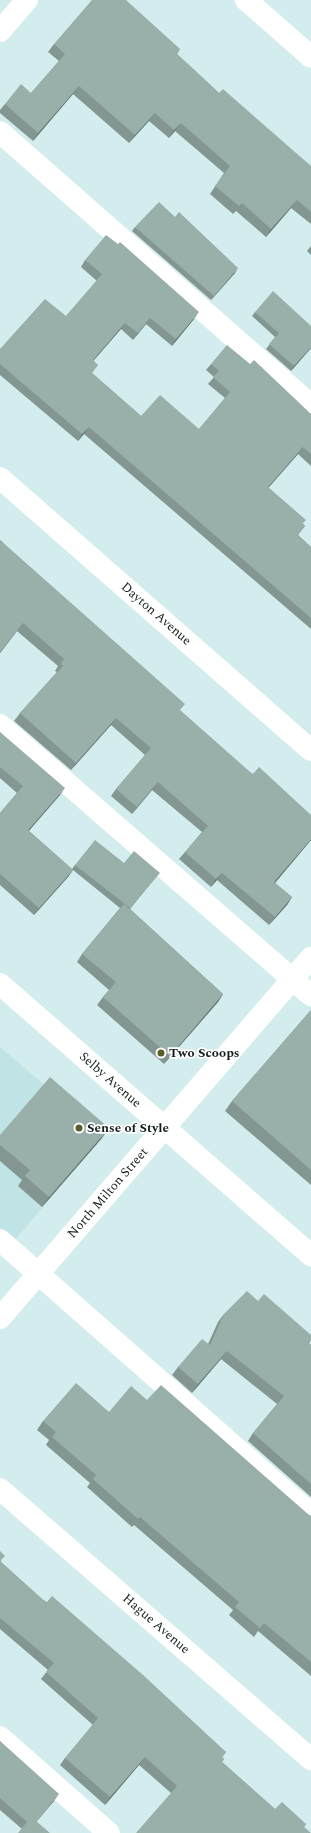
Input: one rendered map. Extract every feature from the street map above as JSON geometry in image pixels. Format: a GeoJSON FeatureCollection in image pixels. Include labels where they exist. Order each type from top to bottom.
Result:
{"type":"FeatureCollection","features":[{"type":"Feature","properties":{"kind":"street"},"geometry":{"type":"LineString","coordinates":[[0,31],[27,0]]}},
{"type":"Feature","properties":{"kind":"street"},"geometry":{"type":"LineString","coordinates":[[246,0],[311,57]]}},
{"type":"Feature","properties":{"kind":"street"},"geometry":{"type":"LineString","coordinates":[[0,132],[311,405]]}},
{"type":"Feature","properties":{"kind":"street","name":"Dayton Avenue"},"geometry":{"type":"LineString","coordinates":[[0,478],[311,750]]}},
{"type":"Feature","properties":{"kind":"street"},"geometry":{"type":"LineString","coordinates":[[0,724],[311,995]]}},
{"type":"Feature","properties":{"kind":"street","name":"North Milton Street"},"geometry":{"type":"LineString","coordinates":[[0,1318],[311,958]]}},
{"type":"Feature","properties":{"kind":"street","name":"Selby Avenue"},"geometry":{"type":"LineString","coordinates":[[0,984],[311,1255]]}},
{"type":"Feature","properties":{"kind":"street"},"geometry":{"type":"LineString","coordinates":[[0,1240],[311,1514]]}},
{"type":"Feature","properties":{"kind":"street","name":"Hague Avenue"},"geometry":{"type":"LineString","coordinates":[[0,1489],[311,1759]]}},
{"type":"Feature","properties":{"kind":"street"},"geometry":{"type":"LineString","coordinates":[[0,1737],[108,1833]]}},
{"type":"Feature","properties":{"kind":"shaded area"},"geometry":{"type":"Polygon","coordinates":[[[0,1047],[104,1136],[13,1242],[0,1231],[0,1047]]]}},
{"type":"Feature","properties":{"kind":"building"},"geometry":{"type":"Polygon","coordinates":[[[92,0],[126,0],[180,49],[177,54],[219,93],[223,89],[311,166],[311,212],[297,200],[271,229],[242,203],[239,206],[215,186],[230,166],[181,123],[174,130],[155,113],[135,135],[79,86],[38,133],[5,104],[21,84],[31,93],[65,54],[54,44],[92,0]]]}},
{"type":"Feature","properties":{"kind":"building"},"geometry":{"type":"Polygon","coordinates":[[[159,202],[175,217],[179,212],[238,268],[214,296],[135,227],[159,202]]]}},
{"type":"Feature","properties":{"kind":"building"},"geometry":{"type":"Polygon","coordinates":[[[106,235],[118,244],[120,242],[199,312],[176,339],[150,318],[138,333],[125,323],[93,360],[98,365],[92,373],[141,416],[160,395],[199,429],[230,392],[213,377],[219,371],[211,364],[227,345],[250,364],[254,360],[311,414],[311,454],[303,447],[268,487],[306,520],[302,524],[305,526],[297,535],[311,547],[311,618],[89,427],[82,434],[0,364],[0,349],[45,299],[66,316],[102,274],[85,260],[106,235]]]}},
{"type":"Feature","properties":{"kind":"building"},"geometry":{"type":"Polygon","coordinates":[[[273,291],[311,326],[311,347],[294,366],[269,344],[279,333],[255,312],[273,291]]]}},
{"type":"Feature","properties":{"kind":"building"},"geometry":{"type":"Polygon","coordinates":[[[0,540],[185,704],[180,710],[253,774],[259,767],[311,815],[311,839],[274,882],[292,897],[275,917],[222,873],[216,879],[185,852],[208,826],[158,782],[137,807],[116,789],[151,748],[116,718],[76,763],[20,713],[63,666],[61,663],[64,659],[23,623],[0,652],[0,540]]]}},
{"type":"Feature","properties":{"kind":"building"},"geometry":{"type":"Polygon","coordinates":[[[0,732],[65,788],[28,830],[73,870],[39,908],[0,874],[0,813],[23,786],[0,767],[0,732]]]}},
{"type":"Feature","properties":{"kind":"building"},"geometry":{"type":"Polygon","coordinates":[[[95,840],[124,863],[134,851],[160,873],[130,908],[75,865],[95,840]]]}},
{"type":"Feature","properties":{"kind":"building"},"geometry":{"type":"Polygon","coordinates":[[[124,904],[223,994],[170,1056],[103,997],[116,982],[82,954],[124,904]]]}},
{"type":"Feature","properties":{"kind":"building"},"geometry":{"type":"Polygon","coordinates":[[[311,1010],[311,1170],[232,1101],[311,1010]]]}},
{"type":"Feature","properties":{"kind":"building"},"geometry":{"type":"Polygon","coordinates":[[[50,1077],[109,1128],[49,1197],[25,1176],[30,1170],[0,1145],[0,1135],[50,1077]]]}},
{"type":"Feature","properties":{"kind":"building"},"geometry":{"type":"Polygon","coordinates":[[[247,1291],[258,1301],[264,1294],[311,1335],[311,1339],[308,1343],[311,1345],[311,1484],[253,1433],[284,1396],[227,1351],[198,1384],[178,1367],[202,1339],[210,1345],[224,1314],[247,1291]]]}},
{"type":"Feature","properties":{"kind":"building"},"geometry":{"type":"Polygon","coordinates":[[[76,1383],[109,1412],[131,1386],[147,1400],[161,1385],[311,1516],[311,1662],[264,1623],[260,1628],[235,1607],[239,1602],[140,1517],[138,1519],[93,1479],[96,1475],[52,1437],[56,1432],[43,1421],[76,1383]]]}},
{"type":"Feature","properties":{"kind":"building"},"geometry":{"type":"Polygon","coordinates":[[[0,1551],[5,1556],[0,1561],[0,1551]]]}},
{"type":"Feature","properties":{"kind":"building"},"geometry":{"type":"Polygon","coordinates":[[[0,1561],[42,1599],[47,1602],[52,1596],[143,1675],[226,1752],[222,1757],[224,1759],[222,1762],[275,1809],[282,1802],[306,1824],[304,1827],[311,1833],[136,1833],[177,1786],[145,1757],[110,1797],[65,1758],[98,1718],[46,1672],[54,1663],[0,1618],[0,1561]]]}},
{"type":"Feature","properties":{"kind":"building"},"geometry":{"type":"Polygon","coordinates":[[[0,1741],[59,1794],[36,1821],[50,1833],[18,1833],[27,1822],[0,1798],[0,1741]]]}},
{"type":"Feature","properties":{"kind":"place","name":"Two Scoops"},"geometry":{"type":"Point","coordinates":[161,1053]}},
{"type":"Feature","properties":{"kind":"place","name":"Sense of Style"},"geometry":{"type":"Point","coordinates":[79,1128]}}]}
